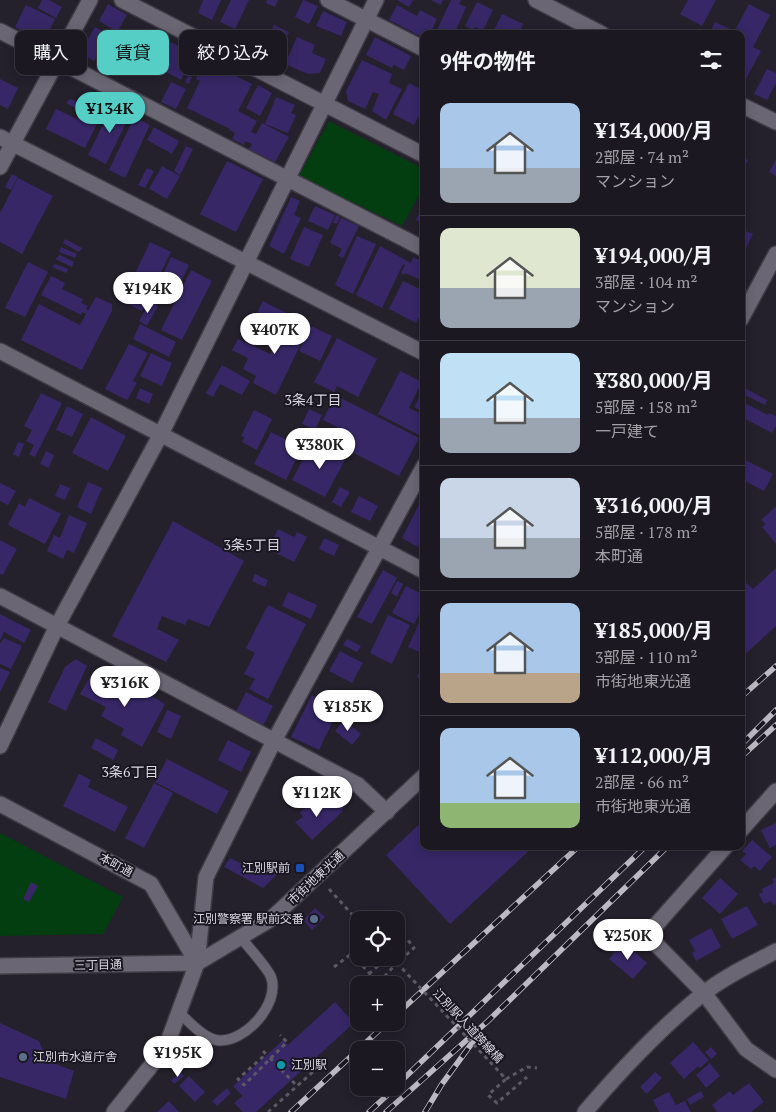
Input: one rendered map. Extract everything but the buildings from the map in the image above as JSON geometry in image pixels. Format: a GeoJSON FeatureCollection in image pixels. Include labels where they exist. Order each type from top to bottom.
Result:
{"type":"FeatureCollection","features":[{"type":"Feature","properties":{"kind":"street"},"geometry":{"type":"LineString","coordinates":[[74,30],[90,0]]}},
{"type":"Feature","properties":{"kind":"street"},"geometry":{"type":"LineString","coordinates":[[122,0],[420,153]]}},
{"type":"Feature","properties":{"kind":"street"},"geometry":{"type":"LineString","coordinates":[[328,0],[420,47]]}},
{"type":"Feature","properties":{"kind":"street"},"geometry":{"type":"LineString","coordinates":[[0,746],[58,626],[161,434],[376,0]]}},
{"type":"Feature","properties":{"kind":"street"},"geometry":{"type":"LineString","coordinates":[[536,0],[594,30]]}},
{"type":"Feature","properties":{"kind":"street"},"geometry":{"type":"LineString","coordinates":[[0,31],[15,39]]}},
{"type":"Feature","properties":{"kind":"street"},"geometry":{"type":"LineString","coordinates":[[0,167],[6,140],[47,75]]}},
{"type":"Feature","properties":{"kind":"street"},"geometry":{"type":"LineString","coordinates":[[86,75],[420,247]]}},
{"type":"Feature","properties":{"kind":"street"},"geometry":{"type":"LineString","coordinates":[[745,107],[776,122]]}},
{"type":"Feature","properties":{"kind":"street"},"geometry":{"type":"LineString","coordinates":[[6,140],[420,352]]}},
{"type":"Feature","properties":{"kind":"street"},"geometry":{"type":"LineString","coordinates":[[745,311],[776,254]]}},
{"type":"Feature","properties":{"kind":"street"},"geometry":{"type":"LineString","coordinates":[[0,351],[420,569]]}},
{"type":"Feature","properties":{"kind":"street"},"geometry":{"type":"LineString","coordinates":[[114,1112],[166,1047],[197,963],[206,877],[274,741],[420,473]]}},
{"type":"Feature","properties":{"kind":"street"},"geometry":{"type":"LineString","coordinates":[[0,596],[358,785],[387,812]]}},
{"type":"Feature","properties":{"kind":"street","name":"市街地東光通"},"geometry":{"type":"LineString","coordinates":[[197,963],[270,919],[420,780]]}},
{"type":"Feature","properties":{"kind":"street"},"geometry":{"type":"LineString","coordinates":[[745,826],[776,791]]}},
{"type":"Feature","properties":{"kind":"street","name":"本町通"},"geometry":{"type":"LineString","coordinates":[[0,804],[152,884],[197,963]]}},
{"type":"Feature","properties":{"kind":"street"},"geometry":{"type":"LineString","coordinates":[[722,850],[647,935],[704,993],[746,1048],[776,1070]]}},
{"type":"Feature","properties":{"kind":"street"},"geometry":{"type":"LineString","coordinates":[[585,1112],[650,1042],[704,993],[776,951]]}},
{"type":"Feature","properties":{"kind":"street","name":"三丁目通"},"geometry":{"type":"LineString","coordinates":[[0,966],[197,963]]}},
{"type":"Feature","properties":{"kind":"lane"},"geometry":{"type":"LineString","coordinates":[[179,1013],[203,1033],[215,1040],[232,1039],[262,1017],[269,1004],[272,977],[241,938]]}},
{"type":"Feature","properties":{"kind":"path"},"geometry":{"type":"LineString","coordinates":[[329,889],[350,912]]}},
{"type":"Feature","properties":{"kind":"path"},"geometry":{"type":"LineString","coordinates":[[405,942],[408,940],[414,948],[405,956]]}},
{"type":"Feature","properties":{"kind":"path"},"geometry":{"type":"LineString","coordinates":[[334,967],[350,955]]}},
{"type":"Feature","properties":{"kind":"path"},"geometry":{"type":"LineString","coordinates":[[362,966],[378,983],[394,966]]}},
{"type":"Feature","properties":{"kind":"path"},"geometry":{"type":"LineString","coordinates":[[369,974],[378,966]]}},
{"type":"Feature","properties":{"kind":"path","name":"江別駅人道跨線橋"},"geometry":{"type":"LineString","coordinates":[[400,966],[506,1079],[488,1095],[497,1104],[528,1076]]}},
{"type":"Feature","properties":{"kind":"path"},"geometry":{"type":"LineString","coordinates":[[263,1051],[266,1054],[238,1078],[244,1085],[287,1042],[280,1035]]}},
{"type":"Feature","properties":{"kind":"path"},"geometry":{"type":"LineString","coordinates":[[270,1058],[297,1086]]}},
{"type":"Feature","properties":{"kind":"path"},"geometry":{"type":"LineString","coordinates":[[268,1112],[324,1062]]}},
{"type":"Feature","properties":{"kind":"path"},"geometry":{"type":"LineString","coordinates":[[506,1079],[527,1067],[536,1068]]}},
{"type":"Feature","properties":{"kind":"green space"},"geometry":{"type":"Polygon","coordinates":[[[329,121],[420,167],[420,193],[402,226],[299,176],[329,121]]]}},
{"type":"Feature","properties":{"kind":"green space"},"geometry":{"type":"Polygon","coordinates":[[[0,833],[123,897],[103,934],[0,936],[0,833]]]}},
{"type":"Feature","properties":{"kind":"railway"},"geometry":{"type":"LineString","coordinates":[[745,693],[776,666]]}},
{"type":"Feature","properties":{"kind":"railway"},"geometry":{"type":"LineString","coordinates":[[745,741],[776,710]]}},
{"type":"Feature","properties":{"kind":"railway"},"geometry":{"type":"LineString","coordinates":[[745,753],[776,725]]}},
{"type":"Feature","properties":{"kind":"railway"},"geometry":{"type":"LineString","coordinates":[[405,1007],[575,850]]}},
{"type":"Feature","properties":{"kind":"railway"},"geometry":{"type":"LineString","coordinates":[[405,1077],[642,850]]}},
{"type":"Feature","properties":{"kind":"railway"},"geometry":{"type":"LineString","coordinates":[[386,1112],[488,1021],[664,850]]}},
{"type":"Feature","properties":{"kind":"railway"},"geometry":{"type":"LineString","coordinates":[[291,1112],[378,1031]]}},
{"type":"Feature","properties":{"kind":"railway"},"geometry":{"type":"LineString","coordinates":[[425,1112],[442,1084],[475,1039]]}},
{"type":"Feature","properties":{"kind":"railway"},"geometry":{"type":"LineString","coordinates":[[369,1112],[386,1096]]}},
{"type":"Feature","properties":{"kind":"place","name":"江別駅前"},"geometry":{"type":"Point","coordinates":[300,868]}},
{"type":"Feature","properties":{"kind":"place","name":"江別警察署 駅前交番"},"geometry":{"type":"Point","coordinates":[314,919]}},
{"type":"Feature","properties":{"kind":"place","name":"江別市水道庁舎"},"geometry":{"type":"Point","coordinates":[23,1057]}},
{"type":"Feature","properties":{"kind":"place","name":"江別駅"},"geometry":{"type":"Point","coordinates":[281,1065]}},
{"type":"Feature","properties":{"kind":"district","name":"3条4丁目"},"geometry":{"type":"Point","coordinates":[313,400]}},
{"type":"Feature","properties":{"kind":"district","name":"3条5丁目"},"geometry":{"type":"Point","coordinates":[252,545]}},
{"type":"Feature","properties":{"kind":"district","name":"3条6丁目"},"geometry":{"type":"Point","coordinates":[130,772]}}]}
